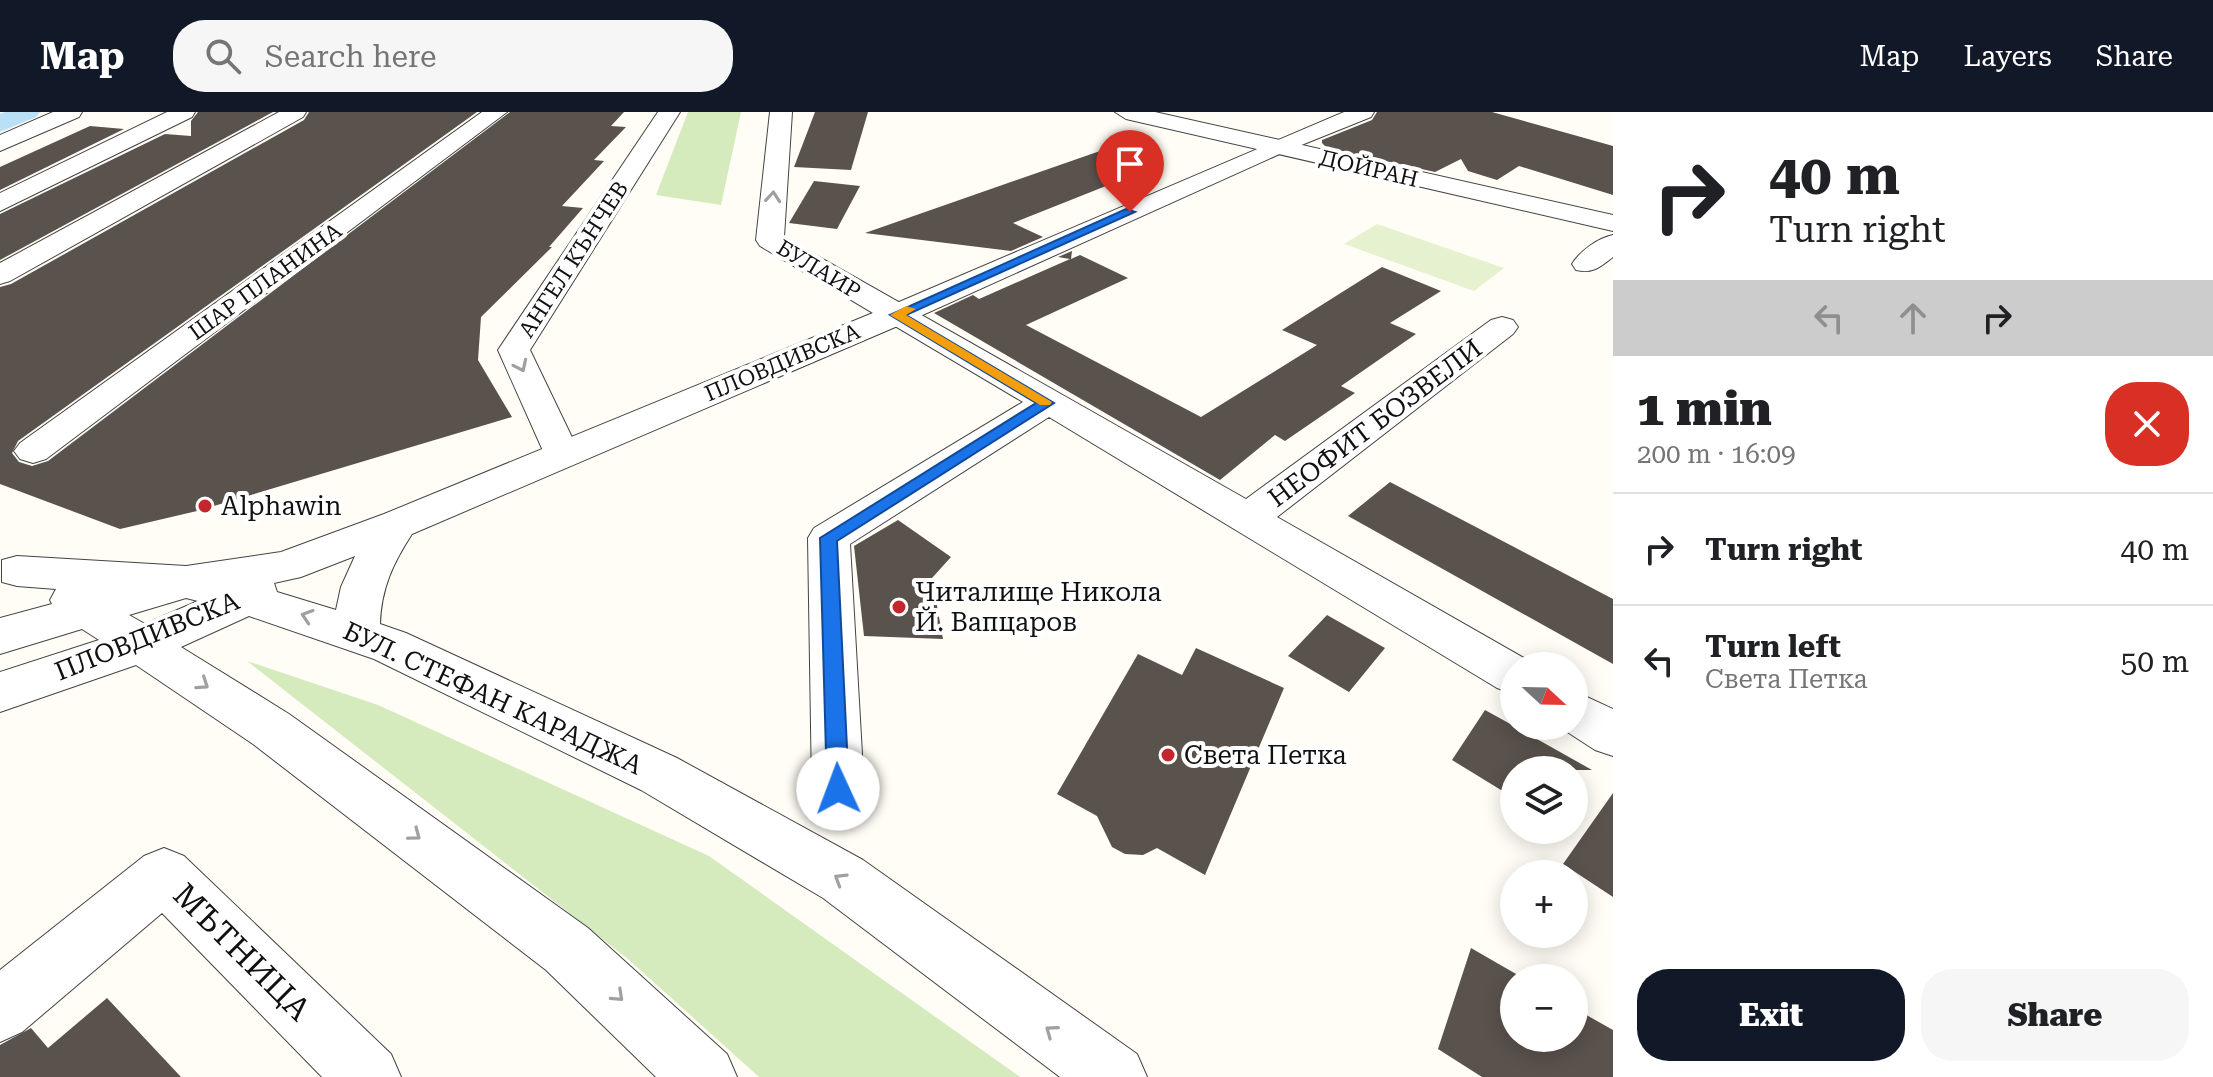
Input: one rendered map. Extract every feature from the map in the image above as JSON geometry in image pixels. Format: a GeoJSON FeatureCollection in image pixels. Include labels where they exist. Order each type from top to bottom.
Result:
{"type":"FeatureCollection","features":[{"type":"Feature","properties":{"kind":"street"},"geometry":{"type":"LineString","coordinates":[[0,144],[71,112]]}},
{"type":"Feature","properties":{"kind":"street"},"geometry":{"type":"LineString","coordinates":[[0,203],[184,112]]}},
{"type":"Feature","properties":{"kind":"street"},"geometry":{"type":"LineString","coordinates":[[0,275],[295,112]]}},
{"type":"Feature","properties":{"kind":"street","name":"ШАР ПЛАНИНА"},"geometry":{"type":"LineString","coordinates":[[33,451],[496,112]]}},
{"type":"Feature","properties":{"kind":"street","name":"АНГЕЛ КЪНЧЕВ"},"geometry":{"type":"LineString","coordinates":[[561,454],[514,350],[669,112]]}},
{"type":"Feature","properties":{"kind":"street","name":"БУЛАИР"},"geometry":{"type":"LineString","coordinates":[[781,112],[770,240],[896,315]]}},
{"type":"Feature","properties":{"kind":"street","name":"ДОЙРАН"},"geometry":{"type":"LineString","coordinates":[[1126,112],[1613,223]]}},
{"type":"Feature","properties":{"kind":"street","name":"ПЛОВДИВСКА"},"geometry":{"type":"LineString","coordinates":[[0,636],[186,582],[286,566],[398,524],[896,315],[1276,147],[1363,112]]}},
{"type":"Feature","properties":{"kind":"street"},"geometry":{"type":"LineString","coordinates":[[0,212],[94,223]]}},
{"type":"Feature","properties":{"kind":"street"},"geometry":{"type":"LineString","coordinates":[[1586,264],[1613,243]]}},
{"type":"Feature","properties":{"kind":"street"},"geometry":{"type":"LineString","coordinates":[[896,315],[1275,531],[1500,667]]}},
{"type":"Feature","properties":{"kind":"street","name":"НЕОФИТ БОЗВЕЛИ"},"geometry":{"type":"LineString","coordinates":[[1248,518],[1502,327]]}},
{"type":"Feature","properties":{"kind":"street"},"geometry":{"type":"LineString","coordinates":[[838,789],[829,538],[1047,403]]}},
{"type":"Feature","properties":{"kind":"street"},"geometry":{"type":"LineString","coordinates":[[357,633],[358,595],[376,554],[398,524]]}},
{"type":"Feature","properties":{"kind":"street","name":"БУЛ. СТЕФАН КАРАДЖА"},"geometry":{"type":"LineString","coordinates":[[8,566],[186,582],[357,633],[659,774],[843,879],[1114,1077]]}},
{"type":"Feature","properties":{"kind":"street","name":"БУЛ. СТЕФАН КАРАДЖА"},"geometry":{"type":"LineString","coordinates":[[8,566],[144,644],[271,729],[567,949],[704,1077]]}},
{"type":"Feature","properties":{"kind":"street","name":"ПЛОВДИВСКА"},"geometry":{"type":"LineString","coordinates":[[0,692],[144,644],[248,598],[286,566]]}},
{"type":"Feature","properties":{"kind":"street"},"geometry":{"type":"LineString","coordinates":[[1588,720],[1613,735]]}},
{"type":"Feature","properties":{"kind":"street","name":"МЪТНИЦА"},"geometry":{"type":"LineString","coordinates":[[0,1010],[164,875],[368,1077]]}},
{"type":"Feature","properties":{"kind":"green space"},"geometry":{"type":"Polygon","coordinates":[[[688,112],[741,112],[721,205],[656,195],[688,112]]]}},
{"type":"Feature","properties":{"kind":"green space"},"geometry":{"type":"Polygon","coordinates":[[[1377,224],[1504,268],[1474,291],[1344,244],[1377,224]]]}},
{"type":"Feature","properties":{"kind":"green space"},"geometry":{"type":"Polygon","coordinates":[[[247,661],[378,705],[709,856],[1020,1077],[759,1077],[628,959],[247,661]]]}},
{"type":"Feature","properties":{"kind":"building"},"geometry":{"type":"Polygon","coordinates":[[[198,112],[273,112],[0,260],[0,214],[165,134],[191,136],[191,121],[198,112]]]}},
{"type":"Feature","properties":{"kind":"building"},"geometry":{"type":"Polygon","coordinates":[[[309,112],[477,112],[18,441],[12,453],[19,462],[32,466],[48,461],[510,112],[624,112],[611,126],[626,127],[594,160],[604,161],[562,206],[583,208],[549,247],[552,247],[481,317],[478,360],[512,417],[197,511],[120,529],[0,484],[0,287],[11,284],[304,120],[309,112]]]}},
{"type":"Feature","properties":{"kind":"building"},"geometry":{"type":"Polygon","coordinates":[[[815,112],[868,112],[851,170],[794,167],[815,112]]]}},
{"type":"Feature","properties":{"kind":"building"},"geometry":{"type":"Polygon","coordinates":[[[1377,112],[1492,112],[1613,146],[1613,195],[1519,166],[1497,180],[1468,171],[1461,159],[1435,172],[1327,148],[1322,143],[1322,140],[1372,120],[1377,112]]]}},
{"type":"Feature","properties":{"kind":"building"},"geometry":{"type":"Polygon","coordinates":[[[90,126],[124,129],[0,190],[0,167],[90,126]]]}},
{"type":"Feature","properties":{"kind":"building"},"geometry":{"type":"Polygon","coordinates":[[[1100,151],[1111,184],[1013,223],[1043,237],[1011,251],[865,233],[1100,151]]]}},
{"type":"Feature","properties":{"kind":"building"},"geometry":{"type":"Polygon","coordinates":[[[814,181],[860,186],[837,229],[789,223],[814,181]]]}},
{"type":"Feature","properties":{"kind":"building"},"geometry":{"type":"Polygon","coordinates":[[[1072,251],[1071,259],[1080,255],[1128,278],[1026,325],[1201,417],[1317,345],[1282,330],[1382,267],[1441,291],[1390,323],[1416,334],[1341,386],[1355,393],[1285,441],[1275,435],[1220,480],[934,313],[973,295],[979,299],[1070,259],[1058,257],[1072,251]]]}},
{"type":"Feature","properties":{"kind":"building"},"geometry":{"type":"Polygon","coordinates":[[[1390,482],[1613,599],[1613,664],[1348,516],[1390,482]]]}},
{"type":"Feature","properties":{"kind":"building","name":"Читалище Никола Й. Вапцаров"},"geometry":{"type":"Polygon","coordinates":[[[898,520],[951,557],[932,578],[943,639],[864,636],[854,546],[898,520]]]}},
{"type":"Feature","properties":{"kind":"building"},"geometry":{"type":"Polygon","coordinates":[[[1327,615],[1385,648],[1349,692],[1288,656],[1327,615]]]}},
{"type":"Feature","properties":{"kind":"building","name":"Света Петка"},"geometry":{"type":"Polygon","coordinates":[[[1196,648],[1284,688],[1205,875],[1157,848],[1143,855],[1125,854],[1112,847],[1097,816],[1057,794],[1138,654],[1182,675],[1196,648]]]}},
{"type":"Feature","properties":{"kind":"building"},"geometry":{"type":"Polygon","coordinates":[[[1485,710],[1500,718],[1500,740],[1538,740],[1567,756],[1500,756],[1500,789],[1452,760],[1485,710]]]}},
{"type":"Feature","properties":{"kind":"building"},"geometry":{"type":"Polygon","coordinates":[[[1613,793],[1613,897],[1588,880],[1588,860],[1566,860],[1577,844],[1588,844],[1588,828],[1613,793]]]}},
{"type":"Feature","properties":{"kind":"building"},"geometry":{"type":"Polygon","coordinates":[[[1471,948],[1500,965],[1500,1052],[1588,1052],[1588,1016],[1613,1030],[1613,1077],[1482,1077],[1438,1049],[1471,948]]]}},
{"type":"Feature","properties":{"kind":"building"},"geometry":{"type":"Polygon","coordinates":[[[107,998],[181,1077],[0,1077],[0,1045],[31,1028],[48,1048],[107,998]]]}},
{"type":"Feature","properties":{"kind":"waterway"},"geometry":{"type":"LineString","coordinates":[[0,124],[27,112]]}},
{"type":"Feature","properties":{"kind":"slow traffic"},"geometry":{"type":"LineString","coordinates":[[910,309],[896,315],[1045,402]]}},
{"type":"Feature","properties":{"kind":"place","name":"Alphawin"},"geometry":{"type":"Point","coordinates":[205,506]}},
{"type":"Feature","properties":{"kind":"place","name":"Читалище Никола Й. Вапцаров"},"geometry":{"type":"Point","coordinates":[899,607]}},
{"type":"Feature","properties":{"kind":"place","name":"Света Петка"},"geometry":{"type":"Point","coordinates":[1168,755]}},
{"type":"Feature","properties":{"kind":"route"},"geometry":{"type":"LineString","coordinates":[[838,789],[829,538],[1047,403],[896,315],[1130,212]]}}]}
